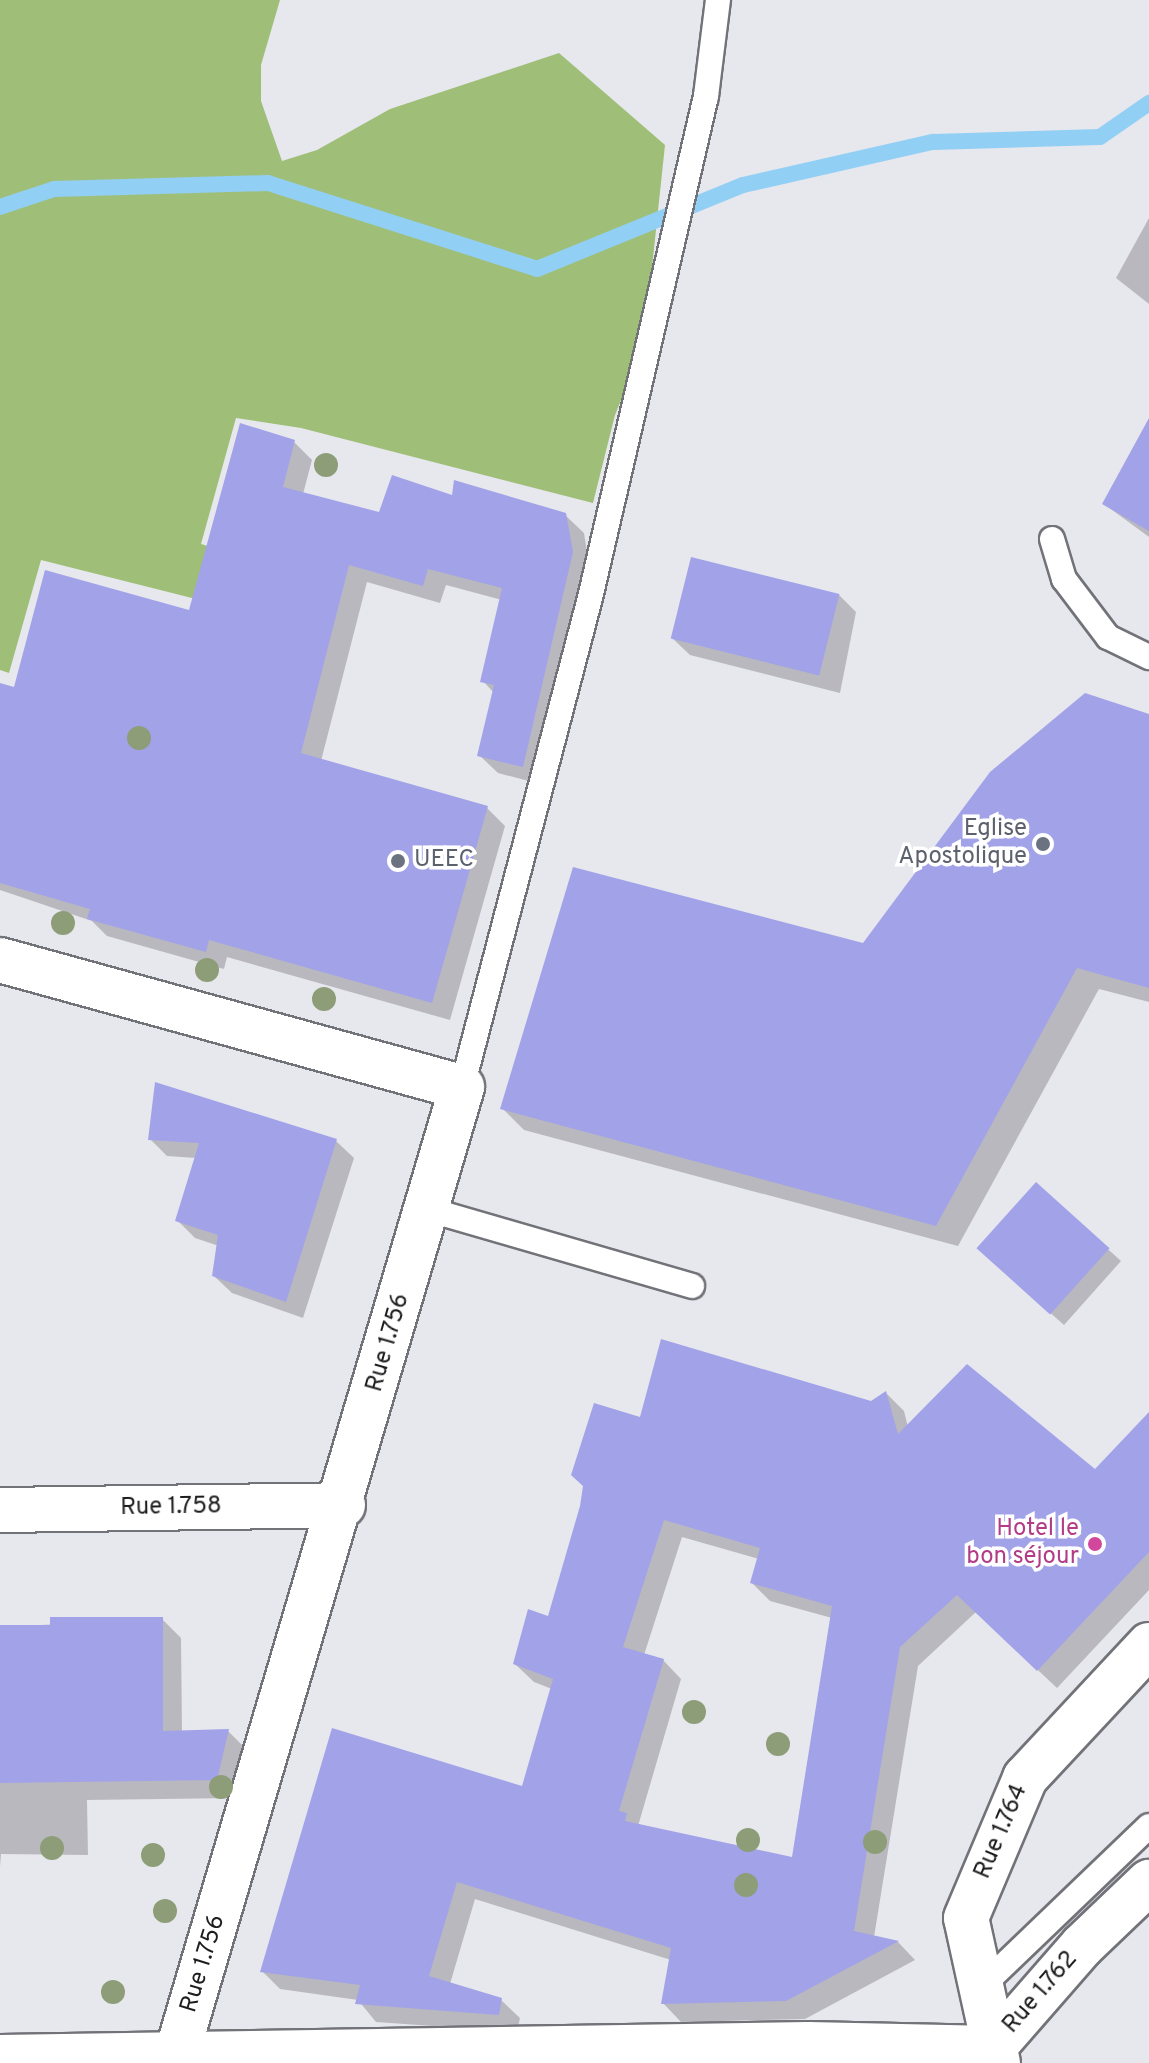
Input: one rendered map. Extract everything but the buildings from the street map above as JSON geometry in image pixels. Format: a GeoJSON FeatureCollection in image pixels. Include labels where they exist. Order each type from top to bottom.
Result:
{"type":"FeatureCollection","features":[{"type":"Feature","properties":{"kind":"street"},"geometry":{"type":"LineString","coordinates":[[0,960],[462,1087]]}},
{"type":"Feature","properties":{"kind":"street","name":"Rue 1.756"},"geometry":{"type":"LineString","coordinates":[[176,2056],[343,1505],[462,1087]]}},
{"type":"Feature","properties":{"kind":"street","name":"Rue 1.758"},"geometry":{"type":"LineString","coordinates":[[0,1510],[343,1505]]}},
{"type":"Feature","properties":{"kind":"street","name":"Rue 1.764"},"geometry":{"type":"LineString","coordinates":[[995,2056],[966,1918],[1018,1791],[1044,1752],[1149,1645]]}},
{"type":"Feature","properties":{"kind":"street","name":"Rue 1.762"},"geometry":{"type":"LineString","coordinates":[[0,2057],[995,2056],[1082,1946],[1149,1882]]}},
{"type":"Feature","properties":{"kind":"lane"},"geometry":{"type":"LineString","coordinates":[[462,1087],[591,594],[706,96],[718,0]]}},
{"type":"Feature","properties":{"kind":"lane"},"geometry":{"type":"LineString","coordinates":[[1052,539],[1064,579],[1108,637],[1149,657]]}},
{"type":"Feature","properties":{"kind":"lane"},"geometry":{"type":"LineString","coordinates":[[427,1209],[692,1286]]}},
{"type":"Feature","properties":{"kind":"lane"},"geometry":{"type":"LineString","coordinates":[[982,1986],[1149,1826]]}},
{"type":"Feature","properties":{"kind":"green space"},"geometry":{"type":"Polygon","coordinates":[[[0,0],[280,0],[261,65],[261,101],[282,161],[317,150],[390,109],[559,53],[665,145],[644,343],[615,415],[593,503],[301,428],[236,418],[201,544],[243,557],[196,599],[41,560],[9,673],[0,670],[0,0]]]}},
{"type":"Feature","properties":{"kind":"waterway"},"geometry":{"type":"LineString","coordinates":[[0,207],[54,189],[268,183],[537,269],[743,185],[933,142],[1100,137],[1149,103]]}},
{"type":"Feature","properties":{"kind":"place","name":"Eglise Apostolique"},"geometry":{"type":"Point","coordinates":[1043,844]}},
{"type":"Feature","properties":{"kind":"place","name":"UEEC"},"geometry":{"type":"Point","coordinates":[398,861]}},
{"type":"Feature","properties":{"kind":"place","name":"Hotel le bon séjour"},"geometry":{"type":"Point","coordinates":[1095,1544]}}]}
